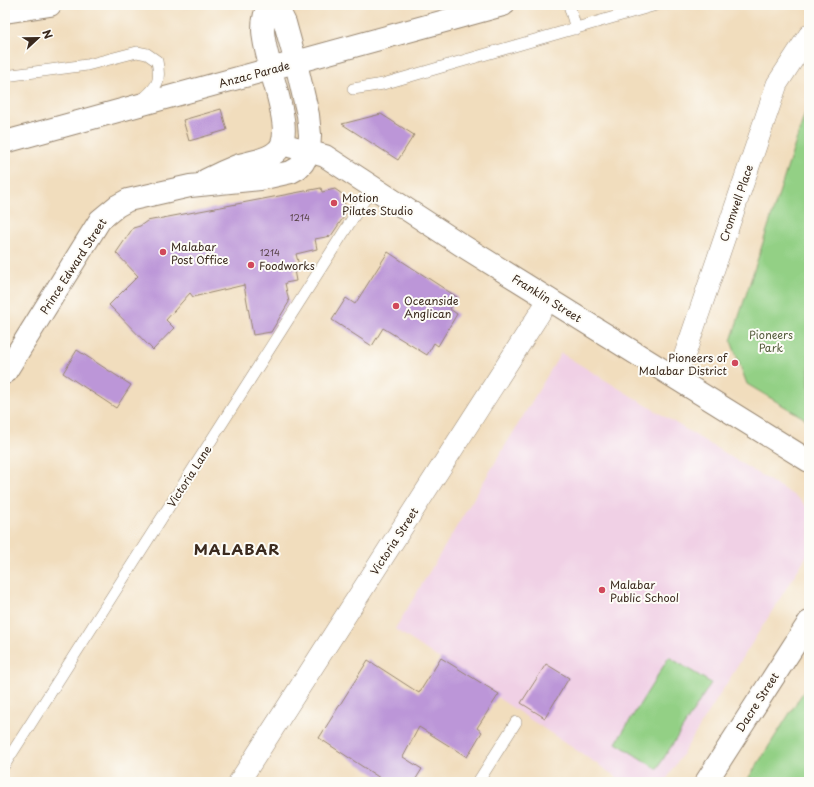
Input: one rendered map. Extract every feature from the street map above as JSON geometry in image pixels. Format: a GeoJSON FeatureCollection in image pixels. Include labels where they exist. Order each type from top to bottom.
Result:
{"type":"FeatureCollection","features":[{"type":"Feature","properties":{"kind":"street"},"geometry":{"type":"LineString","coordinates":[[11,9],[50,5]]}},
{"type":"Feature","properties":{"kind":"street"},"geometry":{"type":"LineString","coordinates":[[269,5],[262,27],[283,118],[282,144]]}},
{"type":"Feature","properties":{"kind":"street"},"geometry":{"type":"LineString","coordinates":[[276,5],[285,22],[309,120],[309,152]]}},
{"type":"Feature","properties":{"kind":"street","name":"Anzac Parade"},"geometry":{"type":"LineString","coordinates":[[5,142],[503,5]]}},
{"type":"Feature","properties":{"kind":"street","name":"Cromwell Place"},"geometry":{"type":"LineString","coordinates":[[672,376],[684,357],[777,84],[809,35]]}},
{"type":"Feature","properties":{"kind":"street"},"geometry":{"type":"LineString","coordinates":[[5,126],[84,120]]}},
{"type":"Feature","properties":{"kind":"street","name":"Franklin Street"},"geometry":{"type":"LineString","coordinates":[[282,144],[325,156],[372,188],[809,461]]}},
{"type":"Feature","properties":{"kind":"street","name":"Prince Edward Street"},"geometry":{"type":"LineString","coordinates":[[190,186],[238,165],[266,158],[274,154],[282,144]]}},
{"type":"Feature","properties":{"kind":"street","name":"Prince Edward Street"},"geometry":{"type":"LineString","coordinates":[[5,373],[100,220],[117,206],[128,200],[190,186],[243,182],[291,172],[303,163],[309,152]]}},
{"type":"Feature","properties":{"kind":"street","name":"Victoria Street"},"geometry":{"type":"LineString","coordinates":[[240,782],[549,299]]}},
{"type":"Feature","properties":{"kind":"street","name":"Dacre Street"},"geometry":{"type":"LineString","coordinates":[[706,782],[809,622]]}},
{"type":"Feature","properties":{"kind":"lane"},"geometry":{"type":"LineString","coordinates":[[569,5],[576,29]]}},
{"type":"Feature","properties":{"kind":"lane"},"geometry":{"type":"LineString","coordinates":[[353,89],[383,84],[656,5]]}},
{"type":"Feature","properties":{"kind":"lane"},"geometry":{"type":"LineString","coordinates":[[5,76],[87,65],[137,52],[147,54],[157,61],[159,81],[153,90],[134,107]]}},
{"type":"Feature","properties":{"kind":"lane","name":"Victoria Lane"},"geometry":{"type":"LineString","coordinates":[[5,764],[372,188]]}},
{"type":"Feature","properties":{"kind":"lane"},"geometry":{"type":"LineString","coordinates":[[478,782],[516,722]]}},
{"type":"Feature","properties":{"kind":"shaded area","name":"Malabar Public School"},"geometry":{"type":"Polygon","coordinates":[[[561,353],[798,498],[809,509],[809,552],[665,782],[624,782],[395,629],[561,353]]]}},
{"type":"Feature","properties":{"kind":"green space","name":"Pioneers Park"},"geometry":{"type":"Polygon","coordinates":[[[809,101],[809,421],[747,384],[731,341],[809,101]]]}},
{"type":"Feature","properties":{"kind":"green space"},"geometry":{"type":"Polygon","coordinates":[[[669,657],[711,683],[657,769],[616,743],[669,657]]]}},
{"type":"Feature","properties":{"kind":"green space"},"geometry":{"type":"Polygon","coordinates":[[[809,683],[809,782],[746,782],[809,683]]]}},
{"type":"Feature","properties":{"kind":"building"},"geometry":{"type":"Polygon","coordinates":[[[221,109],[227,130],[189,141],[183,120],[221,109]]]}},
{"type":"Feature","properties":{"kind":"building"},"geometry":{"type":"Polygon","coordinates":[[[381,114],[414,135],[398,160],[342,124],[381,114]]]}},
{"type":"Feature","properties":{"kind":"building"},"geometry":{"type":"Polygon","coordinates":[[[321,188],[322,192],[335,189],[342,194],[347,212],[331,236],[315,239],[317,249],[296,254],[300,269],[294,270],[296,281],[285,283],[289,302],[271,332],[253,335],[244,285],[193,297],[190,293],[166,320],[174,328],[153,350],[109,305],[138,276],[116,253],[133,228],[140,226],[147,221],[321,188]]]}},
{"type":"Feature","properties":{"kind":"building","name":"Oceanside Anglican"},"geometry":{"type":"Polygon","coordinates":[[[388,252],[457,297],[450,309],[457,314],[438,346],[434,343],[427,355],[383,328],[372,346],[332,320],[346,298],[355,304],[388,252]]]}},
{"type":"Feature","properties":{"kind":"building"},"geometry":{"type":"Polygon","coordinates":[[[77,350],[131,385],[116,408],[63,373],[77,350]]]}},
{"type":"Feature","properties":{"kind":"building"},"geometry":{"type":"Polygon","coordinates":[[[441,658],[499,694],[477,728],[482,732],[467,757],[419,727],[403,757],[422,769],[414,782],[386,782],[319,738],[368,660],[419,693],[441,658]]]}},
{"type":"Feature","properties":{"kind":"building"},"geometry":{"type":"Polygon","coordinates":[[[546,664],[569,678],[545,718],[521,703],[546,664]]]}},
{"type":"Feature","properties":{"kind":"place","name":"Motion Pilates Studio"},"geometry":{"type":"Point","coordinates":[334,203]}},
{"type":"Feature","properties":{"kind":"place","name":"Malabar Post Office"},"geometry":{"type":"Point","coordinates":[163,252]}},
{"type":"Feature","properties":{"kind":"place","name":"Foodworks"},"geometry":{"type":"Point","coordinates":[251,265]}},
{"type":"Feature","properties":{"kind":"place","name":"Oceanside Anglican"},"geometry":{"type":"Point","coordinates":[396,306]}},
{"type":"Feature","properties":{"kind":"place","name":"Pioneers of Malabar District"},"geometry":{"type":"Point","coordinates":[735,363]}},
{"type":"Feature","properties":{"kind":"place","name":"Malabar Public School"},"geometry":{"type":"Point","coordinates":[602,590]}},
{"type":"Feature","properties":{"kind":"district","name":"MALABAR"},"geometry":{"type":"Point","coordinates":[237,548]}}]}
